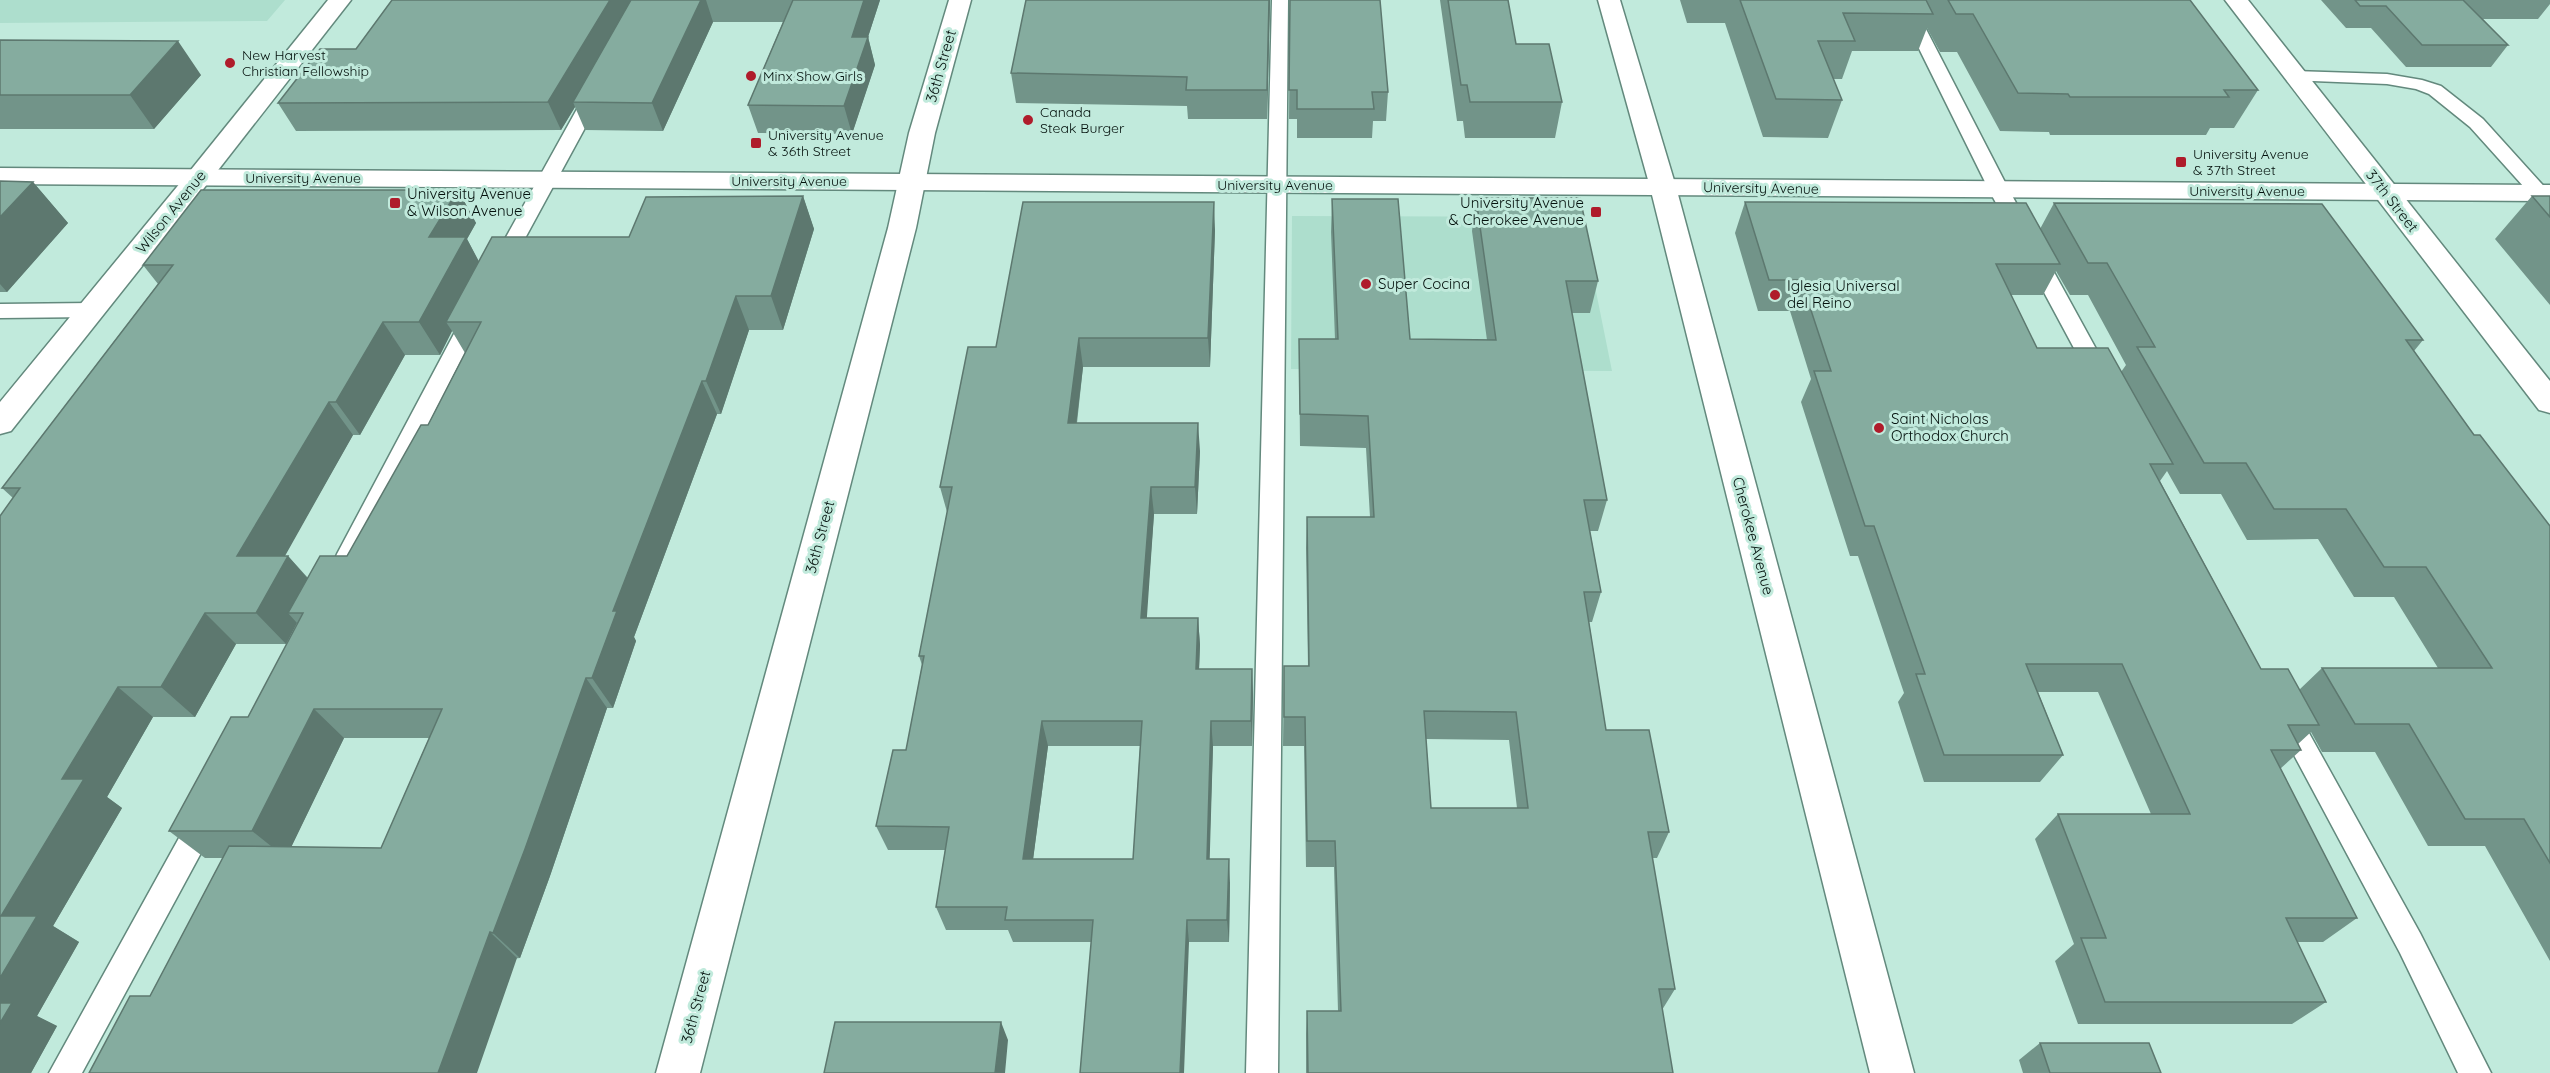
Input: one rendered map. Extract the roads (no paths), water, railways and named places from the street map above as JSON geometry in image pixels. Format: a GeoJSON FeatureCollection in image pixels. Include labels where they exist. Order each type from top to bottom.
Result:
{"type":"FeatureCollection","features":[{"type":"Feature","properties":{"kind":"street","name":"Wilson Avenue"},"geometry":{"type":"LineString","coordinates":[[0,423],[340,0]]}},
{"type":"Feature","properties":{"kind":"street","name":"36th Street"},"geometry":{"type":"LineString","coordinates":[[678,1073],[903,228],[922,133],[960,0]]}},
{"type":"Feature","properties":{"kind":"street","name":"Cherokee Avenue"},"geometry":{"type":"LineString","coordinates":[[1610,0],[1663,187],[1892,1073]]}},
{"type":"Feature","properties":{"kind":"street","name":"37th Street"},"geometry":{"type":"LineString","coordinates":[[2236,0],[2550,402]]}},
{"type":"Feature","properties":{"kind":"street","name":"University Avenue"},"geometry":{"type":"LineString","coordinates":[[0,176],[2545,193]]}},
{"type":"Feature","properties":{"kind":"lane"},"geometry":{"type":"LineString","coordinates":[[1262,1073],[1280,0]]}},
{"type":"Feature","properties":{"kind":"lane"},"geometry":{"type":"LineString","coordinates":[[1903,0],[1999,190],[2113,399]]}},
{"type":"Feature","properties":{"kind":"lane"},"geometry":{"type":"LineString","coordinates":[[2294,75],[2407,82],[2433,89],[2451,101],[2545,193]]}},
{"type":"Feature","properties":{"kind":"lane"},"geometry":{"type":"LineString","coordinates":[[337,577],[545,180],[602,80]]}},
{"type":"Feature","properties":{"kind":"lane"},"geometry":{"type":"LineString","coordinates":[[0,311],[93,310]]}},
{"type":"Feature","properties":{"kind":"lane"},"geometry":{"type":"LineString","coordinates":[[2273,692],[2410,943],[2475,1073]]}},
{"type":"Feature","properties":{"kind":"lane"},"geometry":{"type":"LineString","coordinates":[[65,1073],[218,794]]}},
{"type":"Feature","properties":{"kind":"place","name":"New Harvest Christian Fellowship"},"geometry":{"type":"Point","coordinates":[230,63]}},
{"type":"Feature","properties":{"kind":"place","name":"Minx Show Girls"},"geometry":{"type":"Point","coordinates":[751,76]}},
{"type":"Feature","properties":{"kind":"place","name":"Canada Steak Burger"},"geometry":{"type":"Point","coordinates":[1028,120]}},
{"type":"Feature","properties":{"kind":"place","name":"University Avenue & 36th Street"},"geometry":{"type":"Point","coordinates":[756,143]}},
{"type":"Feature","properties":{"kind":"place","name":"University Avenue & 37th Street"},"geometry":{"type":"Point","coordinates":[2181,162]}},
{"type":"Feature","properties":{"kind":"place","name":"University Avenue & Wilson Avenue"},"geometry":{"type":"Point","coordinates":[395,203]}},
{"type":"Feature","properties":{"kind":"place","name":"University Avenue & Cherokee Avenue"},"geometry":{"type":"Point","coordinates":[1596,212]}},
{"type":"Feature","properties":{"kind":"place","name":"Super Cocina"},"geometry":{"type":"Point","coordinates":[1366,284]}},
{"type":"Feature","properties":{"kind":"place","name":"Iglesia Universal del Reino"},"geometry":{"type":"Point","coordinates":[1775,295]}},
{"type":"Feature","properties":{"kind":"place","name":"Saint Nicholas Orthodox Church"},"geometry":{"type":"Point","coordinates":[1879,428]}}]}
